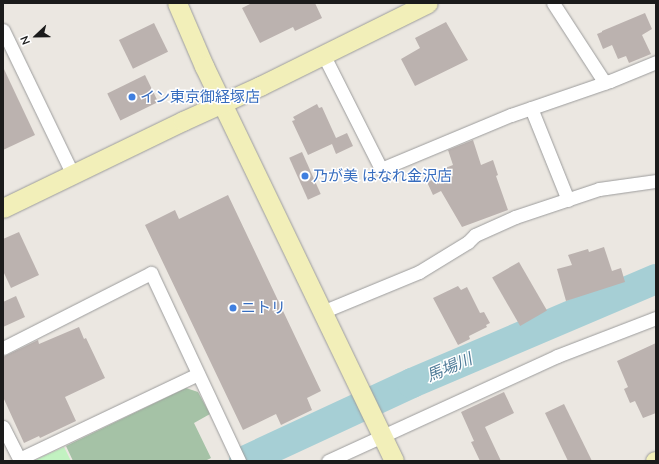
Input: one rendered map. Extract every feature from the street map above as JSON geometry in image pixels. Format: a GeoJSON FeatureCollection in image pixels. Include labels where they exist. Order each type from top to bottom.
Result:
{"type":"FeatureCollection","features":[{"type":"Feature","properties":{"kind":"street"},"geometry":{"type":"LineString","coordinates":[[177,3],[222,104],[360,394],[394,461]]}},
{"type":"Feature","properties":{"kind":"street"},"geometry":{"type":"LineString","coordinates":[[3,208],[222,104],[428,3]]}},
{"type":"Feature","properties":{"kind":"street"},"geometry":{"type":"LineString","coordinates":[[553,3],[605,83]]}},
{"type":"Feature","properties":{"kind":"street"},"geometry":{"type":"LineString","coordinates":[[3,30],[73,175]]}},
{"type":"Feature","properties":{"kind":"street"},"geometry":{"type":"LineString","coordinates":[[323,54],[381,169],[531,108],[605,83],[656,62]]}},
{"type":"Feature","properties":{"kind":"street"},"geometry":{"type":"LineString","coordinates":[[531,108],[568,200]]}},
{"type":"Feature","properties":{"kind":"street"},"geometry":{"type":"LineString","coordinates":[[322,312],[419,272],[468,242],[475,235],[515,218],[599,189],[656,181]]}},
{"type":"Feature","properties":{"kind":"street"},"geometry":{"type":"LineString","coordinates":[[3,348],[151,273],[238,458]]}},
{"type":"Feature","properties":{"kind":"street"},"geometry":{"type":"LineString","coordinates":[[328,461],[557,356],[656,318]]}},
{"type":"Feature","properties":{"kind":"street"},"geometry":{"type":"LineString","coordinates":[[3,427],[19,459],[198,374]]}},
{"type":"Feature","properties":{"kind":"green space"},"geometry":{"type":"Polygon","coordinates":[[[186,388],[198,392],[210,414],[194,423],[211,458],[205,461],[73,461],[66,446],[186,388]]]}},
{"type":"Feature","properties":{"kind":"green space"},"geometry":{"type":"Polygon","coordinates":[[[64,447],[71,461],[33,461],[64,447]]]}},
{"type":"Feature","properties":{"kind":"building"},"geometry":{"type":"Polygon","coordinates":[[[252,3],[315,3],[322,18],[295,31],[293,27],[260,43],[242,8],[252,3]]]}},
{"type":"Feature","properties":{"kind":"building"},"geometry":{"type":"Polygon","coordinates":[[[645,13],[652,29],[642,35],[651,54],[629,63],[626,56],[618,59],[612,45],[603,49],[597,34],[645,13]]]}},
{"type":"Feature","properties":{"kind":"building"},"geometry":{"type":"Polygon","coordinates":[[[446,22],[468,60],[415,86],[401,59],[420,48],[415,38],[446,22]]]}},
{"type":"Feature","properties":{"kind":"building"},"geometry":{"type":"Polygon","coordinates":[[[154,23],[168,52],[133,69],[119,40],[154,23]]]}},
{"type":"Feature","properties":{"kind":"building"},"geometry":{"type":"Polygon","coordinates":[[[3,67],[35,135],[3,150],[3,67]]]}},
{"type":"Feature","properties":{"kind":"building"},"geometry":{"type":"Polygon","coordinates":[[[145,75],[158,102],[120,120],[107,93],[145,75]]]}},
{"type":"Feature","properties":{"kind":"building"},"geometry":{"type":"Polygon","coordinates":[[[317,104],[319,108],[322,107],[336,138],[347,133],[353,146],[336,154],[332,144],[308,155],[292,121],[295,120],[293,117],[317,104]]]}},
{"type":"Feature","properties":{"kind":"building"},"geometry":{"type":"Polygon","coordinates":[[[473,140],[481,165],[493,160],[498,175],[496,176],[508,210],[462,227],[441,191],[433,195],[427,182],[437,178],[435,172],[453,165],[448,150],[473,140]]]}},
{"type":"Feature","properties":{"kind":"building","name":"乃が美 はなれ金沢店"},"geometry":{"type":"Polygon","coordinates":[[[302,152],[321,194],[308,200],[289,158],[302,152]]]}},
{"type":"Feature","properties":{"kind":"building","name":"ニトリ"},"geometry":{"type":"Polygon","coordinates":[[[228,195],[321,391],[307,398],[312,410],[281,425],[276,414],[243,430],[145,225],[175,210],[179,219],[228,195]]]}},
{"type":"Feature","properties":{"kind":"building"},"geometry":{"type":"Polygon","coordinates":[[[19,232],[39,275],[11,288],[3,271],[3,239],[19,232]]]}},
{"type":"Feature","properties":{"kind":"building"},"geometry":{"type":"Polygon","coordinates":[[[604,247],[612,271],[621,268],[625,282],[566,301],[557,269],[572,265],[568,255],[588,249],[589,252],[604,247]]]}},
{"type":"Feature","properties":{"kind":"building"},"geometry":{"type":"Polygon","coordinates":[[[519,262],[547,310],[520,326],[492,278],[519,262]]]}},
{"type":"Feature","properties":{"kind":"building"},"geometry":{"type":"Polygon","coordinates":[[[458,286],[461,290],[467,287],[480,313],[484,312],[490,323],[486,325],[487,327],[469,336],[470,339],[458,345],[433,298],[458,286]]]}},
{"type":"Feature","properties":{"kind":"building"},"geometry":{"type":"Polygon","coordinates":[[[16,296],[25,317],[3,327],[3,302],[16,296]]]}},
{"type":"Feature","properties":{"kind":"building"},"geometry":{"type":"Polygon","coordinates":[[[79,327],[84,339],[86,338],[105,378],[65,397],[76,421],[40,438],[39,436],[24,443],[3,397],[3,357],[38,340],[39,344],[79,327]]]}},
{"type":"Feature","properties":{"kind":"building"},"geometry":{"type":"Polygon","coordinates":[[[656,343],[656,413],[643,418],[635,401],[630,403],[624,389],[628,387],[617,361],[656,343]]]}},
{"type":"Feature","properties":{"kind":"building"},"geometry":{"type":"Polygon","coordinates":[[[504,392],[514,413],[485,427],[501,461],[480,461],[471,442],[474,441],[461,412],[504,392]]]}},
{"type":"Feature","properties":{"kind":"building"},"geometry":{"type":"Polygon","coordinates":[[[564,404],[592,461],[568,461],[545,413],[564,404]]]}},
{"type":"Feature","properties":{"kind":"waterway","name":"馬場川"},"geometry":{"type":"LineString","coordinates":[[244,461],[412,383],[656,279]]}},
{"type":"Feature","properties":{"kind":"place","name":"イン東京御経塚店"},"geometry":{"type":"Point","coordinates":[132,97]}},
{"type":"Feature","properties":{"kind":"place","name":"乃が美 はなれ金沢店"},"geometry":{"type":"Point","coordinates":[305,176]}},
{"type":"Feature","properties":{"kind":"place","name":"ニトリ"},"geometry":{"type":"Point","coordinates":[233,308]}}]}
